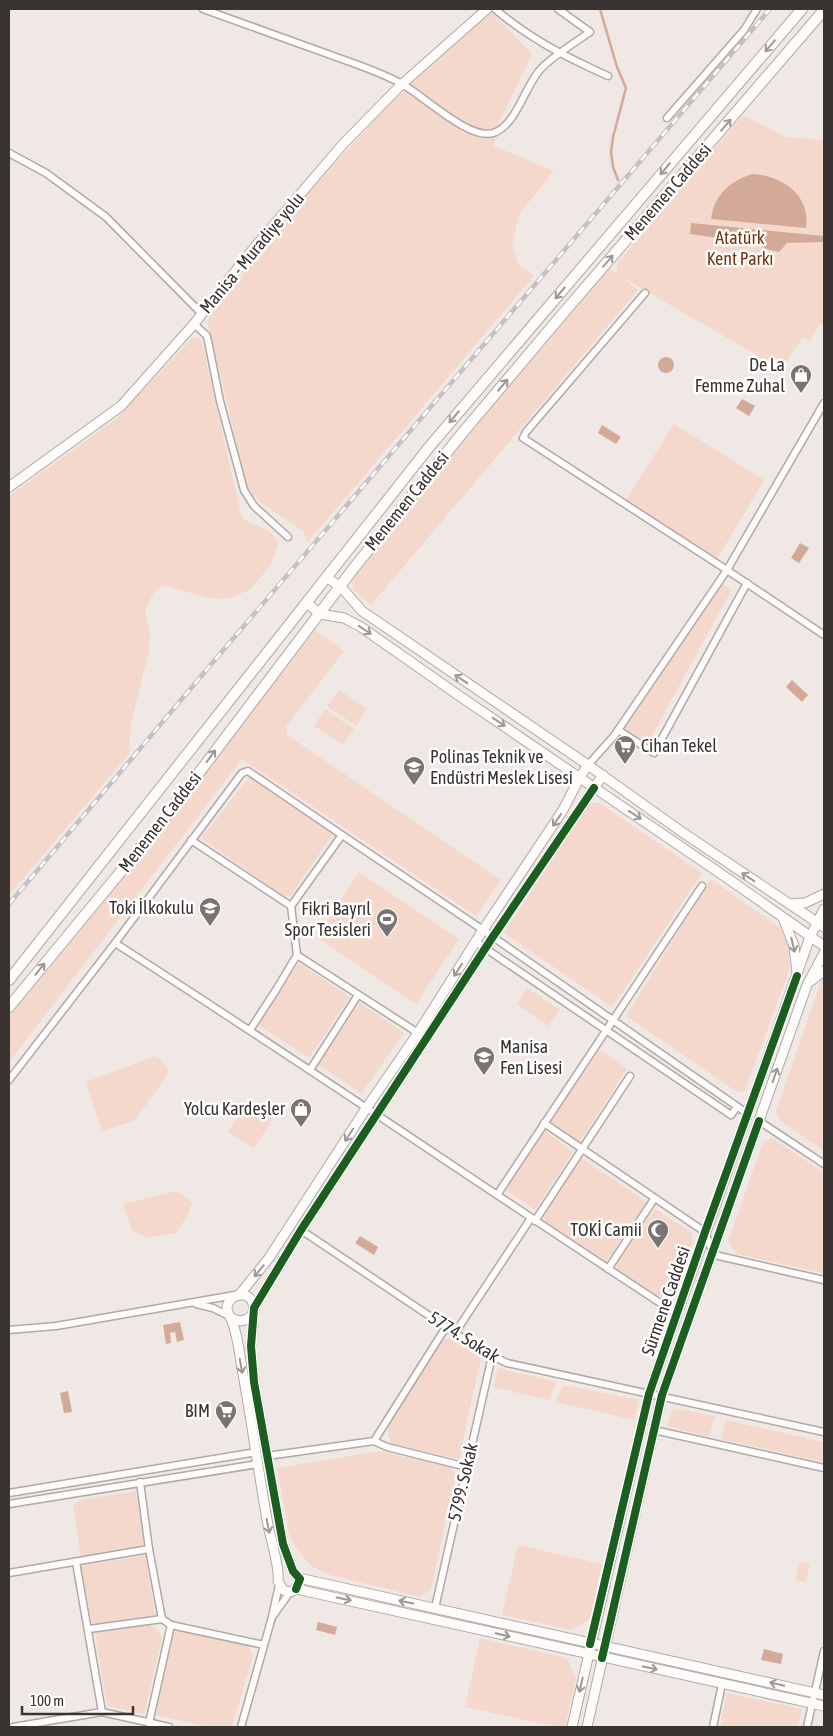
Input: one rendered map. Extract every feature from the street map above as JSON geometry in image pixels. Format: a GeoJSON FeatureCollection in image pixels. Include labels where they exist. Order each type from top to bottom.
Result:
{"type":"FeatureCollection","features":[{"type":"Feature","properties":{"kind":"main road","name":"Menemen Caddesi"},"geometry":{"type":"LineString","coordinates":[[9,980],[430,446],[802,9]]}},
{"type":"Feature","properties":{"kind":"main road","name":"Menemen Caddesi"},"geometry":{"type":"LineString","coordinates":[[9,1007],[161,824],[359,561],[490,401],[824,10]]}},
{"type":"Feature","properties":{"kind":"street"},"geometry":{"type":"LineString","coordinates":[[203,9],[402,84],[448,116],[471,130],[484,135],[495,133],[504,127],[515,112],[539,70],[590,32],[558,9]]}},
{"type":"Feature","properties":{"kind":"street","name":"Manisa - Muradiye yolu"},"geometry":{"type":"LineString","coordinates":[[9,487],[121,406],[194,324],[249,254],[344,143],[402,84],[488,9]]}},
{"type":"Feature","properties":{"kind":"street"},"geometry":{"type":"LineString","coordinates":[[495,9],[511,23],[560,54],[608,76]]}},
{"type":"Feature","properties":{"kind":"street"},"geometry":{"type":"LineString","coordinates":[[667,118],[744,30],[757,9]]}},
{"type":"Feature","properties":{"kind":"street"},"geometry":{"type":"LineString","coordinates":[[9,153],[46,173],[106,217],[201,314]]}},
{"type":"Feature","properties":{"kind":"street"},"geometry":{"type":"LineString","coordinates":[[644,293],[526,432],[523,438],[824,635]]}},
{"type":"Feature","properties":{"kind":"street"},"geometry":{"type":"LineString","coordinates":[[194,324],[206,336],[220,401],[244,490],[254,506],[288,537]]}},
{"type":"Feature","properties":{"kind":"street"},"geometry":{"type":"LineString","coordinates":[[824,403],[727,570],[618,730],[580,777],[564,810],[483,930],[418,1033],[367,1107],[269,1258],[238,1295],[229,1301],[228,1306],[232,1318],[279,1581],[283,1590],[293,1590],[824,1706]]}},
{"type":"Feature","properties":{"kind":"street"},"geometry":{"type":"LineString","coordinates":[[326,577],[341,587],[362,611],[588,765],[682,832],[820,924]]}},
{"type":"Feature","properties":{"kind":"street"},"geometry":{"type":"LineString","coordinates":[[618,730],[654,753],[747,583]]}},
{"type":"Feature","properties":{"kind":"street"},"geometry":{"type":"LineString","coordinates":[[307,603],[320,614],[344,618],[361,627],[824,946]]}},
{"type":"Feature","properties":{"kind":"street"},"geometry":{"type":"LineString","coordinates":[[9,1080],[115,943],[242,773],[248,770],[748,1114]]}},
{"type":"Feature","properties":{"kind":"street"},"geometry":{"type":"LineString","coordinates":[[195,1303],[213,1308],[236,1320],[244,1321],[248,1319],[301,1230],[376,1114],[492,938],[603,776]]}},
{"type":"Feature","properties":{"kind":"street"},"geometry":{"type":"LineString","coordinates":[[250,1030],[297,955],[291,906],[342,835]]}},
{"type":"Feature","properties":{"kind":"street"},"geometry":{"type":"LineString","coordinates":[[191,840],[291,906]]}},
{"type":"Feature","properties":{"kind":"street"},"geometry":{"type":"LineString","coordinates":[[497,1195],[702,886]]}},
{"type":"Feature","properties":{"kind":"street"},"geometry":{"type":"LineString","coordinates":[[789,904],[805,903],[824,894]]}},
{"type":"Feature","properties":{"kind":"street","name":"Sürmene Caddesi"},"geometry":{"type":"LineString","coordinates":[[572,1727],[649,1394],[810,936],[820,924],[824,909]]}},
{"type":"Feature","properties":{"kind":"street"},"geometry":{"type":"LineString","coordinates":[[782,916],[794,946],[797,976]]}},
{"type":"Feature","properties":{"kind":"street"},"geometry":{"type":"LineString","coordinates":[[476,942],[731,1115],[737,1106]]}},
{"type":"Feature","properties":{"kind":"street"},"geometry":{"type":"LineString","coordinates":[[115,943],[367,1107],[677,1314]]}},
{"type":"Feature","properties":{"kind":"street","name":"Sürmene Caddesi"},"geometry":{"type":"LineString","coordinates":[[587,1727],[662,1395],[807,985],[824,953]]}},
{"type":"Feature","properties":{"kind":"street"},"geometry":{"type":"LineString","coordinates":[[297,955],[418,1033]]}},
{"type":"Feature","properties":{"kind":"street"},"geometry":{"type":"LineString","coordinates":[[807,985],[824,971]]}},
{"type":"Feature","properties":{"kind":"street"},"geometry":{"type":"LineString","coordinates":[[310,1070],[358,995]]}},
{"type":"Feature","properties":{"kind":"street"},"geometry":{"type":"LineString","coordinates":[[455,1332],[582,1149],[630,1076]]}},
{"type":"Feature","properties":{"kind":"street"},"geometry":{"type":"LineString","coordinates":[[759,1121],[824,1164]]}},
{"type":"Feature","properties":{"kind":"street"},"geometry":{"type":"LineString","coordinates":[[544,1123],[705,1232],[712,1251],[720,1256],[824,1280]]}},
{"type":"Feature","properties":{"kind":"street"},"geometry":{"type":"LineString","coordinates":[[608,1269],[654,1199]]}},
{"type":"Feature","properties":{"kind":"street","name":"5774. Sokak"},"geometry":{"type":"LineString","coordinates":[[301,1230],[446,1327],[492,1356],[507,1363],[649,1394],[662,1395],[824,1432]]}},
{"type":"Feature","properties":{"kind":"street"},"geometry":{"type":"LineString","coordinates":[[9,1330],[56,1326],[238,1295],[245,1295],[252,1300],[254,1310],[251,1346],[254,1382],[283,1544],[300,1583],[272,1617]]}},
{"type":"Feature","properties":{"kind":"street"},"geometry":{"type":"LineString","coordinates":[[374,1441],[446,1327]]}},
{"type":"Feature","properties":{"kind":"street","name":"5799. Sokak"},"geometry":{"type":"LineString","coordinates":[[435,1608],[492,1356]]}},
{"type":"Feature","properties":{"kind":"street"},"geometry":{"type":"LineString","coordinates":[[654,1430],[824,1468]]}},
{"type":"Feature","properties":{"kind":"street"},"geometry":{"type":"LineString","coordinates":[[267,1456],[374,1441],[387,1448],[467,1467]]}},
{"type":"Feature","properties":{"kind":"street"},"geometry":{"type":"LineString","coordinates":[[9,1493],[256,1452]]}},
{"type":"Feature","properties":{"kind":"street"},"geometry":{"type":"LineString","coordinates":[[9,1504],[258,1464]]}},
{"type":"Feature","properties":{"kind":"street"},"geometry":{"type":"LineString","coordinates":[[140,1482],[149,1549],[162,1619]]}},
{"type":"Feature","properties":{"kind":"street"},"geometry":{"type":"LineString","coordinates":[[9,1573],[149,1549]]}},
{"type":"Feature","properties":{"kind":"street"},"geometry":{"type":"LineString","coordinates":[[76,1562],[89,1628],[102,1712]]}},
{"type":"Feature","properties":{"kind":"street"},"geometry":{"type":"LineString","coordinates":[[242,1727],[272,1617],[279,1581],[283,1572],[290,1570],[296,1575],[435,1608],[824,1695]]}},
{"type":"Feature","properties":{"kind":"street"},"geometry":{"type":"LineString","coordinates":[[89,1628],[162,1619],[171,1625],[264,1645]]}},
{"type":"Feature","properties":{"kind":"street"},"geometry":{"type":"LineString","coordinates":[[149,1723],[171,1625]]}},
{"type":"Feature","properties":{"kind":"street"},"geometry":{"type":"LineString","coordinates":[[807,1727],[824,1652]]}},
{"type":"Feature","properties":{"kind":"street"},"geometry":{"type":"LineString","coordinates":[[713,1727],[722,1684]]}},
{"type":"Feature","properties":{"kind":"street"},"geometry":{"type":"LineString","coordinates":[[13,1727],[102,1712],[169,1727]]}},
{"type":"Feature","properties":{"kind":"green space"},"geometry":{"type":"Polygon","coordinates":[[[491,12],[532,54],[496,129],[494,146],[554,171],[519,214],[512,244],[518,264],[534,276],[308,542],[304,532],[260,502],[247,486],[207,320],[302,200],[391,102],[491,12]]]}},
{"type":"Feature","properties":{"kind":"green space","name":"Atatürk Kent Parkı"},"geometry":{"type":"Polygon","coordinates":[[[743,115],[786,137],[824,140],[824,325],[820,324],[810,341],[803,337],[781,369],[620,276],[638,290],[371,605],[353,590],[351,577],[605,265],[616,273],[618,262],[743,115]]]}},
{"type":"Feature","properties":{"kind":"green space"},"geometry":{"type":"Polygon","coordinates":[[[193,337],[201,338],[242,519],[268,530],[279,542],[270,566],[251,589],[228,599],[208,598],[163,585],[154,592],[146,608],[146,618],[150,633],[149,650],[131,723],[129,754],[9,895],[9,496],[116,419],[193,337]]]}},
{"type":"Feature","properties":{"kind":"green space"},"geometry":{"type":"Polygon","coordinates":[[[674,424],[764,480],[716,561],[626,500],[674,424]]]}},
{"type":"Feature","properties":{"kind":"green space"},"geometry":{"type":"Polygon","coordinates":[[[721,584],[732,589],[647,745],[622,729],[721,584]]]}},
{"type":"Feature","properties":{"kind":"green space"},"geometry":{"type":"Polygon","coordinates":[[[315,630],[344,651],[286,727],[287,735],[501,880],[476,916],[242,759],[9,1062],[9,1015],[126,873],[315,630]]]}},
{"type":"Feature","properties":{"kind":"green space"},"geometry":{"type":"Polygon","coordinates":[[[339,690],[367,709],[356,726],[327,706],[339,690]]]}},
{"type":"Feature","properties":{"kind":"green space"},"geometry":{"type":"Polygon","coordinates":[[[325,709],[354,729],[343,745],[314,726],[325,709]]]}},
{"type":"Feature","properties":{"kind":"green space"},"geometry":{"type":"Polygon","coordinates":[[[250,776],[333,834],[291,895],[285,897],[201,838],[250,776]]]}},
{"type":"Feature","properties":{"kind":"green space"},"geometry":{"type":"Polygon","coordinates":[[[593,803],[599,803],[702,873],[617,1000],[611,1006],[504,933],[588,806],[593,803]]]}},
{"type":"Feature","properties":{"kind":"green space","name":"Fikri Bayrıl Spor Tesisleri"},"geometry":{"type":"Polygon","coordinates":[[[359,872],[459,939],[416,1004],[316,937],[359,872]]]}},
{"type":"Feature","properties":{"kind":"green space"},"geometry":{"type":"Polygon","coordinates":[[[711,879],[780,928],[788,946],[790,968],[745,1091],[737,1092],[626,1016],[711,879]]]}},
{"type":"Feature","properties":{"kind":"green space"},"geometry":{"type":"Polygon","coordinates":[[[299,963],[350,997],[309,1058],[258,1025],[299,963]]]}},
{"type":"Feature","properties":{"kind":"green space"},"geometry":{"type":"Polygon","coordinates":[[[824,979],[824,1151],[779,1120],[776,1111],[821,981],[824,979]]]}},
{"type":"Feature","properties":{"kind":"green space"},"geometry":{"type":"Polygon","coordinates":[[[527,988],[560,1010],[548,1026],[517,1004],[527,988]]]}},
{"type":"Feature","properties":{"kind":"green space"},"geometry":{"type":"Polygon","coordinates":[[[360,1003],[404,1033],[361,1094],[318,1064],[360,1003]]]}},
{"type":"Feature","properties":{"kind":"green space"},"geometry":{"type":"Polygon","coordinates":[[[600,1050],[627,1069],[580,1142],[550,1122],[600,1050]]]}},
{"type":"Feature","properties":{"kind":"green space"},"geometry":{"type":"Polygon","coordinates":[[[155,1056],[168,1069],[167,1076],[134,1121],[102,1131],[86,1082],[155,1056]]]}},
{"type":"Feature","properties":{"kind":"green space"},"geometry":{"type":"Polygon","coordinates":[[[247,1102],[273,1119],[254,1148],[228,1132],[247,1102]]]}},
{"type":"Feature","properties":{"kind":"green space"},"geometry":{"type":"Polygon","coordinates":[[[543,1130],[573,1151],[535,1210],[507,1191],[507,1185],[543,1130]]]}},
{"type":"Feature","properties":{"kind":"green space"},"geometry":{"type":"Polygon","coordinates":[[[772,1138],[824,1173],[824,1273],[737,1254],[728,1242],[763,1142],[772,1138]]]}},
{"type":"Feature","properties":{"kind":"green space"},"geometry":{"type":"Polygon","coordinates":[[[581,1158],[644,1200],[645,1205],[606,1262],[545,1224],[544,1212],[581,1158]]]}},
{"type":"Feature","properties":{"kind":"green space"},"geometry":{"type":"Polygon","coordinates":[[[176,1191],[192,1203],[187,1216],[176,1233],[147,1238],[132,1231],[123,1204],[176,1191]]]}},
{"type":"Feature","properties":{"kind":"green space"},"geometry":{"type":"Polygon","coordinates":[[[655,1209],[691,1232],[693,1241],[675,1292],[664,1299],[618,1271],[616,1261],[655,1209]]]}},
{"type":"Feature","properties":{"kind":"green space"},"geometry":{"type":"Polygon","coordinates":[[[450,1338],[481,1358],[459,1459],[391,1444],[387,1427],[442,1341],[450,1338]]]}},
{"type":"Feature","properties":{"kind":"green space"},"geometry":{"type":"Polygon","coordinates":[[[498,1368],[556,1382],[549,1400],[493,1387],[498,1368]]]}},
{"type":"Feature","properties":{"kind":"green space"},"geometry":{"type":"Polygon","coordinates":[[[563,1385],[639,1400],[634,1420],[556,1402],[563,1385]]]}},
{"type":"Feature","properties":{"kind":"green space"},"geometry":{"type":"Polygon","coordinates":[[[673,1408],[715,1416],[709,1437],[667,1426],[673,1408]]]}},
{"type":"Feature","properties":{"kind":"green space"},"geometry":{"type":"Polygon","coordinates":[[[726,1420],[824,1442],[824,1462],[721,1439],[726,1420]]]}},
{"type":"Feature","properties":{"kind":"green space"},"geometry":{"type":"Polygon","coordinates":[[[380,1451],[450,1467],[456,1475],[431,1589],[420,1597],[330,1575],[311,1566],[296,1548],[289,1533],[277,1468],[380,1451]]]}},
{"type":"Feature","properties":{"kind":"green space"},"geometry":{"type":"Polygon","coordinates":[[[136,1491],[145,1546],[81,1558],[73,1506],[79,1500],[136,1491]]]}},
{"type":"Feature","properties":{"kind":"green space"},"geometry":{"type":"Polygon","coordinates":[[[518,1545],[602,1564],[590,1619],[571,1630],[502,1615],[518,1545]]]}},
{"type":"Feature","properties":{"kind":"green space"},"geometry":{"type":"Polygon","coordinates":[[[146,1555],[155,1615],[92,1624],[81,1566],[146,1555]]]}},
{"type":"Feature","properties":{"kind":"green space"},"geometry":{"type":"Polygon","coordinates":[[[800,1562],[810,1564],[805,1582],[795,1580],[800,1562]]]}},
{"type":"Feature","properties":{"kind":"green space"},"geometry":{"type":"Polygon","coordinates":[[[150,1623],[162,1637],[144,1714],[107,1706],[95,1633],[150,1623]]]}},
{"type":"Feature","properties":{"kind":"green space"},"geometry":{"type":"Polygon","coordinates":[[[180,1630],[248,1646],[253,1656],[232,1726],[208,1727],[156,1715],[172,1634],[180,1630]]]}},
{"type":"Feature","properties":{"kind":"green space"},"geometry":{"type":"Polygon","coordinates":[[[480,1638],[566,1658],[576,1678],[565,1727],[557,1727],[465,1707],[480,1638]]]}},
{"type":"Feature","properties":{"kind":"green space"},"geometry":{"type":"Polygon","coordinates":[[[727,1693],[802,1709],[798,1727],[720,1727],[727,1693]]]}},
{"type":"Feature","properties":{"kind":"shaded area"},"geometry":{"type":"Polygon","coordinates":[[[752,174],[773,178],[792,189],[804,206],[806,228],[711,219],[719,196],[724,190],[752,174]]]}},
{"type":"Feature","properties":{"kind":"shaded area"},"geometry":{"type":"Polygon","coordinates":[[[691,223],[824,236],[824,242],[787,243],[779,252],[766,249],[750,238],[720,239],[690,234],[691,223]]]}},
{"type":"Feature","properties":{"kind":"shaded area"},"geometry":{"type":"Polygon","coordinates":[[[666,357],[672,359],[674,365],[672,371],[666,373],[660,371],[658,365],[660,359],[666,357]]]}},
{"type":"Feature","properties":{"kind":"shaded area"},"geometry":{"type":"Polygon","coordinates":[[[742,399],[755,406],[749,416],[736,408],[742,399]]]}},
{"type":"Feature","properties":{"kind":"shaded area"},"geometry":{"type":"Polygon","coordinates":[[[602,425],[621,437],[616,444],[598,433],[602,425]]]}},
{"type":"Feature","properties":{"kind":"shaded area"},"geometry":{"type":"Polygon","coordinates":[[[800,543],[809,548],[799,563],[791,558],[800,543]]]}},
{"type":"Feature","properties":{"kind":"shaded area"},"geometry":{"type":"Polygon","coordinates":[[[792,680],[808,695],[802,702],[786,687],[792,680]]]}},
{"type":"Feature","properties":{"kind":"shaded area"},"geometry":{"type":"Polygon","coordinates":[[[360,1236],[378,1247],[374,1255],[355,1243],[360,1236]]]}},
{"type":"Feature","properties":{"kind":"shaded area"},"geometry":{"type":"Polygon","coordinates":[[[180,1322],[184,1340],[177,1342],[175,1332],[170,1333],[171,1343],[166,1344],[163,1325],[180,1322]]]}},
{"type":"Feature","properties":{"kind":"shaded area"},"geometry":{"type":"Polygon","coordinates":[[[68,1391],[72,1412],[64,1413],[60,1393],[68,1391]]]}},
{"type":"Feature","properties":{"kind":"shaded area"},"geometry":{"type":"Polygon","coordinates":[[[318,1622],[337,1627],[335,1635],[316,1630],[318,1622]]]}},
{"type":"Feature","properties":{"kind":"shaded area"},"geometry":{"type":"Polygon","coordinates":[[[764,1649],[783,1654],[781,1664],[761,1660],[764,1649]]]}},
{"type":"Feature","properties":{"kind":"waterway"},"geometry":{"type":"LineString","coordinates":[[600,9],[617,67],[626,88],[611,152],[613,167],[618,180]]}},
{"type":"Feature","properties":{"kind":"railway"},"geometry":{"type":"LineString","coordinates":[[9,904],[770,9]]}},
{"type":"Feature","properties":{"kind":"cycle path"},"geometry":{"type":"LineString","coordinates":[[296,1589],[300,1579],[293,1571],[283,1544],[254,1382],[251,1346],[254,1308],[301,1230],[492,938],[594,788]]}},
{"type":"Feature","properties":{"kind":"cycle path"},"geometry":{"type":"LineString","coordinates":[[590,1644],[649,1394],[797,976]]}},
{"type":"Feature","properties":{"kind":"cycle path"},"geometry":{"type":"LineString","coordinates":[[602,1658],[662,1395],[759,1121]]}},
{"type":"Feature","properties":{"kind":"place","name":"De La Femme Zuhal"},"geometry":{"type":"Point","coordinates":[801,394]}},
{"type":"Feature","properties":{"kind":"place","name":"Cihan Tekel"},"geometry":{"type":"Point","coordinates":[625,765]}},
{"type":"Feature","properties":{"kind":"place","name":"Polinas Teknik ve Endüstri Meslek Lisesi"},"geometry":{"type":"Point","coordinates":[414,786]}},
{"type":"Feature","properties":{"kind":"place","name":"Toki İlkokulu"},"geometry":{"type":"Point","coordinates":[210,927]}},
{"type":"Feature","properties":{"kind":"place","name":"Fikri Bayrıl Spor Tesisleri"},"geometry":{"type":"Point","coordinates":[387,938]}},
{"type":"Feature","properties":{"kind":"place","name":"Manisa Fen Lisesi"},"geometry":{"type":"Point","coordinates":[484,1076]}},
{"type":"Feature","properties":{"kind":"place","name":"Yolcu Kardeşler"},"geometry":{"type":"Point","coordinates":[301,1128]}},
{"type":"Feature","properties":{"kind":"place","name":"TOKİ Camii"},"geometry":{"type":"Point","coordinates":[658,1249]}},
{"type":"Feature","properties":{"kind":"place","name":"BIM"},"geometry":{"type":"Point","coordinates":[226,1430]}}]}
